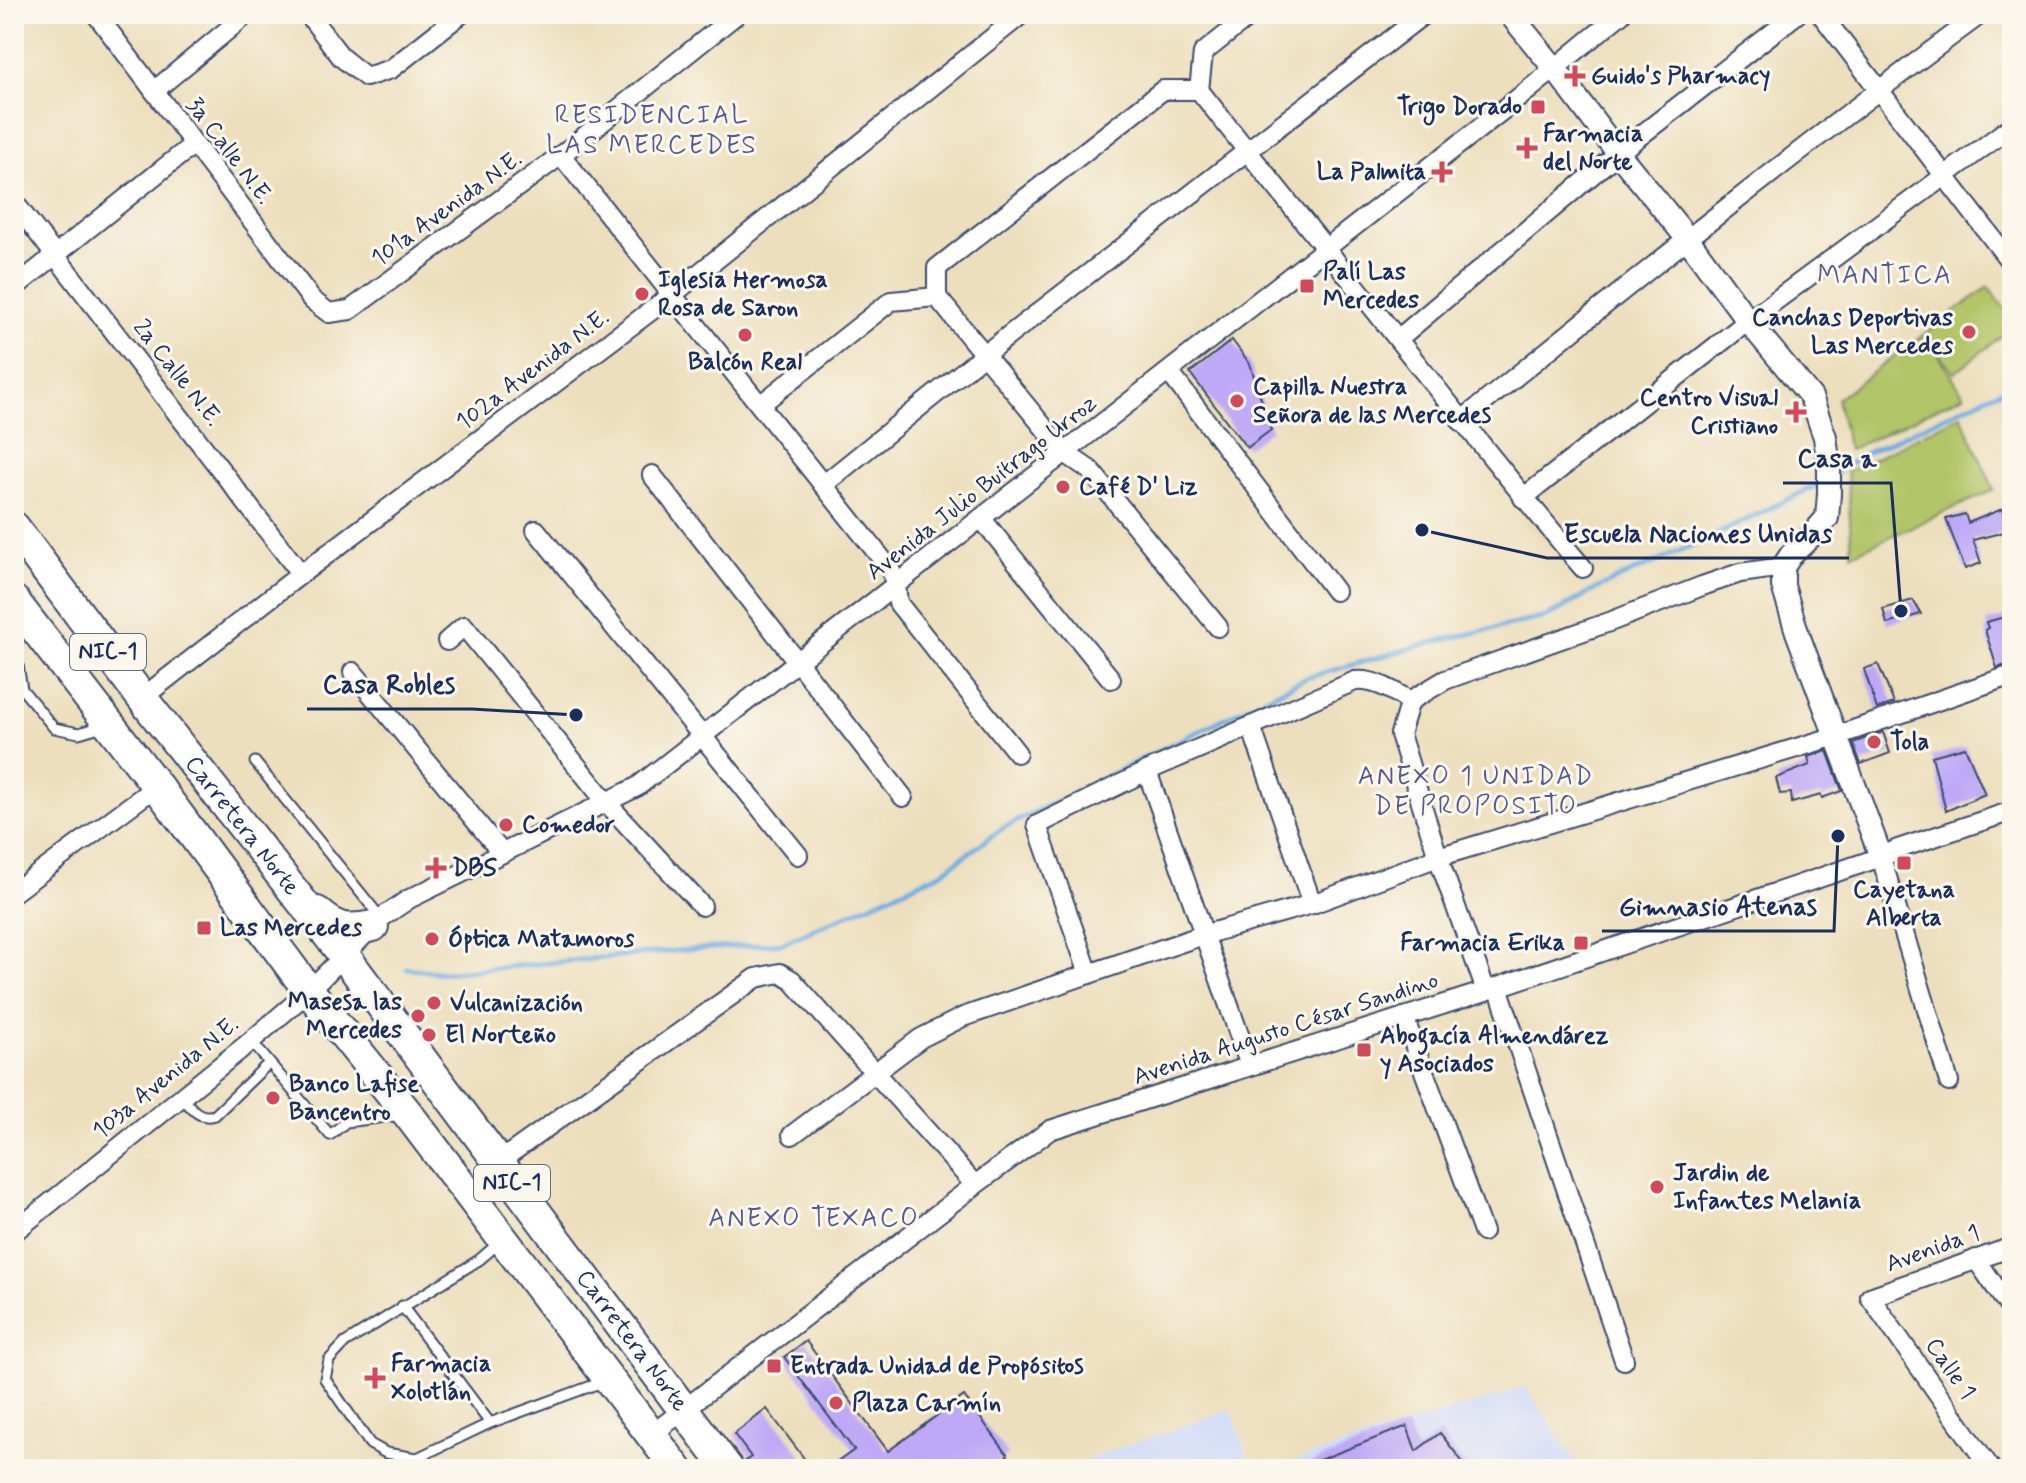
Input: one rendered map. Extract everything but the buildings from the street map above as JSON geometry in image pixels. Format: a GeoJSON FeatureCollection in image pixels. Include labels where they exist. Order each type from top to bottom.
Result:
{"type":"FeatureCollection","features":[{"type":"Feature","properties":{"kind":"highway","name":"Carretera Norte"},"geometry":{"type":"LineString","coordinates":[[14,527],[142,698],[343,954],[728,1469]]}},
{"type":"Feature","properties":{"kind":"highway","name":"Carretera Norte"},"geometry":{"type":"LineString","coordinates":[[14,601],[677,1469]]}},
{"type":"Feature","properties":{"kind":"highway"},"geometry":{"type":"LineString","coordinates":[[288,883],[333,925],[349,929],[377,922]]}},
{"type":"Feature","properties":{"kind":"street","name":"3a Calle N.E."},"geometry":{"type":"LineString","coordinates":[[96,14],[312,300],[329,313]]}},
{"type":"Feature","properties":{"kind":"street"},"geometry":{"type":"LineString","coordinates":[[154,91],[247,14]]}},
{"type":"Feature","properties":{"kind":"street"},"geometry":{"type":"LineString","coordinates":[[308,14],[342,58],[366,77],[391,69],[461,14]]}},
{"type":"Feature","properties":{"kind":"street","name":"101a Avenida N.E."},"geometry":{"type":"LineString","coordinates":[[329,313],[350,310],[561,155],[737,14]]}},
{"type":"Feature","properties":{"kind":"street","name":"102a Avenida N.E."},"geometry":{"type":"LineString","coordinates":[[142,698],[301,574],[672,295],[1022,14]]}},
{"type":"Feature","properties":{"kind":"street"},"geometry":{"type":"LineString","coordinates":[[1252,14],[1203,53],[1199,90],[1461,421],[1583,568]]}},
{"type":"Feature","properties":{"kind":"street"},"geometry":{"type":"LineString","coordinates":[[823,485],[985,354],[1424,14]]}},
{"type":"Feature","properties":{"kind":"street"},"geometry":{"type":"LineString","coordinates":[[1510,14],[1687,238],[1748,321],[1811,397],[1825,437],[1829,467],[1827,518],[1783,567],[1783,586],[1881,857],[1949,1082]]}},
{"type":"Feature","properties":{"kind":"street","name":"Avenida Julio Buitrago Urroz"},"geometry":{"type":"LineString","coordinates":[[343,954],[377,922],[409,899],[637,787],[1555,69],[1621,14]]}},
{"type":"Feature","properties":{"kind":"street"},"geometry":{"type":"LineString","coordinates":[[1398,339],[1618,153],[1797,14]]}},
{"type":"Feature","properties":{"kind":"street"},"geometry":{"type":"LineString","coordinates":[[1821,14],[2011,258]]}},
{"type":"Feature","properties":{"kind":"street"},"geometry":{"type":"LineString","coordinates":[[1461,421],[1687,238],[1981,14]]}},
{"type":"Feature","properties":{"kind":"street"},"geometry":{"type":"LineString","coordinates":[[1199,90],[1163,90],[948,259],[937,268],[937,297],[1065,453],[1090,470],[1218,627]]}},
{"type":"Feature","properties":{"kind":"street"},"geometry":{"type":"LineString","coordinates":[[1523,498],[1748,321],[2012,126]]}},
{"type":"Feature","properties":{"kind":"street"},"geometry":{"type":"LineString","coordinates":[[14,288],[194,144]]}},
{"type":"Feature","properties":{"kind":"street"},"geometry":{"type":"LineString","coordinates":[[561,155],[890,569],[898,603],[1017,753]]}},
{"type":"Feature","properties":{"kind":"street","name":"2a Calle N.E."},"geometry":{"type":"LineString","coordinates":[[14,202],[301,574]]}},
{"type":"Feature","properties":{"kind":"street"},"geometry":{"type":"LineString","coordinates":[[760,405],[891,301],[937,297]]}},
{"type":"Feature","properties":{"kind":"street"},"geometry":{"type":"LineString","coordinates":[[1169,372],[1335,591]]}},
{"type":"Feature","properties":{"kind":"street"},"geometry":{"type":"LineString","coordinates":[[652,475],[903,797]]}},
{"type":"Feature","properties":{"kind":"street"},"geometry":{"type":"LineString","coordinates":[[981,518],[1111,679]]}},
{"type":"Feature","properties":{"kind":"street"},"geometry":{"type":"LineString","coordinates":[[536,530],[798,855]]}},
{"type":"Feature","properties":{"kind":"street"},"geometry":{"type":"LineString","coordinates":[[1624,1360],[1492,989],[1438,857],[1400,734],[1410,701],[1445,680],[1740,573],[1783,567]]}},
{"type":"Feature","properties":{"kind":"street"},"geometry":{"type":"LineString","coordinates":[[447,641],[464,626],[607,803],[702,906]]}},
{"type":"Feature","properties":{"kind":"street"},"geometry":{"type":"LineString","coordinates":[[353,672],[502,853]]}},
{"type":"Feature","properties":{"kind":"street"},"geometry":{"type":"LineString","coordinates":[[792,1135],[921,1038],[963,1017],[1203,935],[1312,904],[1438,857],[1836,736],[2012,675]]}},
{"type":"Feature","properties":{"kind":"street"},"geometry":{"type":"LineString","coordinates":[[1089,974],[1037,825],[1147,771],[1355,681],[1366,680],[1410,701]]}},
{"type":"Feature","properties":{"kind":"street"},"geometry":{"type":"LineString","coordinates":[[1251,726],[1312,904]]}},
{"type":"Feature","properties":{"kind":"street"},"geometry":{"type":"LineString","coordinates":[[1147,771],[1250,1066]]}},
{"type":"Feature","properties":{"kind":"street"},"geometry":{"type":"LineString","coordinates":[[14,892],[157,786]]}},
{"type":"Feature","properties":{"kind":"street","name":"Avenida Augusto César Sandino"},"geometry":{"type":"LineString","coordinates":[[651,1435],[1050,1130],[1492,989],[2012,811]]}},
{"type":"Feature","properties":{"kind":"street","name":"103a Avenida N.E."},"geometry":{"type":"LineString","coordinates":[[14,1232],[251,1041],[309,991],[343,954]]}},
{"type":"Feature","properties":{"kind":"street"},"geometry":{"type":"LineString","coordinates":[[497,1163],[756,978],[780,973],[792,980],[975,1185]]}},
{"type":"Feature","properties":{"kind":"street"},"geometry":{"type":"LineString","coordinates":[[1404,1017],[1483,1232]]}},
{"type":"Feature","properties":{"kind":"street","name":"Avenida 1"},"geometry":{"type":"LineString","coordinates":[[1870,1297],[2012,1247]]}},
{"type":"Feature","properties":{"kind":"street"},"geometry":{"type":"LineString","coordinates":[[1976,1259],[2012,1311]]}},
{"type":"Feature","properties":{"kind":"street","name":"Calle 1"},"geometry":{"type":"LineString","coordinates":[[1870,1297],[1991,1469]]}},
{"type":"Feature","properties":{"kind":"lane"},"geometry":{"type":"LineString","coordinates":[[14,641],[22,689],[54,728],[79,733],[109,724]]}},
{"type":"Feature","properties":{"kind":"lane"},"geometry":{"type":"LineString","coordinates":[[255,762],[377,922]]}},
{"type":"Feature","properties":{"kind":"lane"},"geometry":{"type":"LineString","coordinates":[[251,1041],[330,1135],[346,1122],[408,1114]]}},
{"type":"Feature","properties":{"kind":"lane"},"geometry":{"type":"LineString","coordinates":[[182,1097],[195,1112],[210,1117],[269,1063]]}},
{"type":"Feature","properties":{"kind":"lane"},"geometry":{"type":"LineString","coordinates":[[503,1240],[479,1260],[345,1343],[329,1360],[325,1379],[370,1444],[386,1453],[417,1458],[490,1423],[609,1379]]}},
{"type":"Feature","properties":{"kind":"lane"},"geometry":{"type":"LineString","coordinates":[[402,1306],[490,1423]]}},
{"type":"Feature","properties":{"kind":"shaded area"},"geometry":{"type":"Polygon","coordinates":[[[1526,1387],[1581,1469],[1269,1469],[1526,1387]]]}},
{"type":"Feature","properties":{"kind":"shaded area"},"geometry":{"type":"Polygon","coordinates":[[[1231,1410],[1252,1469],[1058,1469],[1231,1410]]]}},
{"type":"Feature","properties":{"kind":"green space"},"geometry":{"type":"Polygon","coordinates":[[[1988,287],[2012,318],[2012,328],[1954,373],[1933,346],[1964,395],[1849,450],[1837,399],[1988,287]]]}},
{"type":"Feature","properties":{"kind":"green space"},"geometry":{"type":"Polygon","coordinates":[[[1961,415],[1994,490],[1852,554],[1847,472],[1961,415]]]}},
{"type":"Feature","properties":{"kind":"waterway"},"geometry":{"type":"LineString","coordinates":[[1836,473],[1866,453],[2012,385]]}},
{"type":"Feature","properties":{"kind":"waterway"},"geometry":{"type":"LineString","coordinates":[[407,968],[443,973],[783,943],[941,873],[1003,828],[1306,678],[1429,643],[1547,617],[1596,589],[1821,483]]}},
{"type":"Feature","properties":{"kind":"place","name":"Guido's Pharmacy"},"geometry":{"type":"Point","coordinates":[1575,76]}},
{"type":"Feature","properties":{"kind":"place","name":"Trigo Dorado"},"geometry":{"type":"Point","coordinates":[1538,107]}},
{"type":"Feature","properties":{"kind":"place","name":"Farmacia del Norte"},"geometry":{"type":"Point","coordinates":[1527,148]}},
{"type":"Feature","properties":{"kind":"place","name":"La Palmita"},"geometry":{"type":"Point","coordinates":[1442,172]}},
{"type":"Feature","properties":{"kind":"place","name":"Palí Las Mercedes"},"geometry":{"type":"Point","coordinates":[1307,286]}},
{"type":"Feature","properties":{"kind":"place","name":"Iglesia Hermosa Rosa de Saron"},"geometry":{"type":"Point","coordinates":[642,294]}},
{"type":"Feature","properties":{"kind":"place","name":"Canchas Deportivas Las Mercedes"},"geometry":{"type":"Point","coordinates":[1969,332]}},
{"type":"Feature","properties":{"kind":"place","name":"Balcón Real"},"geometry":{"type":"Point","coordinates":[745,335]}},
{"type":"Feature","properties":{"kind":"place","name":"Capilla Nuestra Señora de las Mercedes"},"geometry":{"type":"Point","coordinates":[1237,401]}},
{"type":"Feature","properties":{"kind":"place","name":"Centro Visual Cristiano"},"geometry":{"type":"Point","coordinates":[1796,412]}},
{"type":"Feature","properties":{"kind":"place","name":"Café D' Liz"},"geometry":{"type":"Point","coordinates":[1063,487]}},
{"type":"Feature","properties":{"kind":"place","name":"Escuela Naciones Unidas"},"geometry":{"type":"Point","coordinates":[1422,530]}},
{"type":"Feature","properties":{"kind":"place","name":"Casa a"},"geometry":{"type":"Point","coordinates":[1901,611]}},
{"type":"Feature","properties":{"kind":"place","name":"Casa Robles"},"geometry":{"type":"Point","coordinates":[576,715]}},
{"type":"Feature","properties":{"kind":"place","name":"Tola"},"geometry":{"type":"Point","coordinates":[1874,742]}},
{"type":"Feature","properties":{"kind":"place","name":"Comedor"},"geometry":{"type":"Point","coordinates":[506,825]}},
{"type":"Feature","properties":{"kind":"place","name":"Gimnasio Atenas"},"geometry":{"type":"Point","coordinates":[1838,836]}},
{"type":"Feature","properties":{"kind":"place","name":"Cayetana Alberta"},"geometry":{"type":"Point","coordinates":[1904,863]}},
{"type":"Feature","properties":{"kind":"place","name":"DBS"},"geometry":{"type":"Point","coordinates":[436,868]}},
{"type":"Feature","properties":{"kind":"place","name":"Las Mercedes"},"geometry":{"type":"Point","coordinates":[204,928]}},
{"type":"Feature","properties":{"kind":"place","name":"Óptica Matamoros"},"geometry":{"type":"Point","coordinates":[432,939]}},
{"type":"Feature","properties":{"kind":"place","name":"Farmacia Erika"},"geometry":{"type":"Point","coordinates":[1581,943]}},
{"type":"Feature","properties":{"kind":"place","name":"Vulcanización"},"geometry":{"type":"Point","coordinates":[434,1003]}},
{"type":"Feature","properties":{"kind":"place","name":"Masesa las Mercedes"},"geometry":{"type":"Point","coordinates":[418,1016]}},
{"type":"Feature","properties":{"kind":"place","name":"El Norteño"},"geometry":{"type":"Point","coordinates":[429,1035]}},
{"type":"Feature","properties":{"kind":"place","name":"Abogacía Almendárez y Asociados"},"geometry":{"type":"Point","coordinates":[1364,1050]}},
{"type":"Feature","properties":{"kind":"place","name":"Banco Lafise Bancentro"},"geometry":{"type":"Point","coordinates":[273,1098]}},
{"type":"Feature","properties":{"kind":"place","name":"Jardin de Infantes Melania"},"geometry":{"type":"Point","coordinates":[1657,1187]}},
{"type":"Feature","properties":{"kind":"place","name":"Entrada Unidad de Propósitos"},"geometry":{"type":"Point","coordinates":[774,1366]}},
{"type":"Feature","properties":{"kind":"place","name":"Farmacia Xolotlán"},"geometry":{"type":"Point","coordinates":[375,1378]}},
{"type":"Feature","properties":{"kind":"place","name":"Plaza Carmín"},"geometry":{"type":"Point","coordinates":[836,1403]}},
{"type":"Feature","properties":{"kind":"district","name":"RESIDENCIAL LAS MERCEDES"},"geometry":{"type":"Point","coordinates":[652,131]}},
{"type":"Feature","properties":{"kind":"district","name":"MANTICA"},"geometry":{"type":"Point","coordinates":[1885,276]}},
{"type":"Feature","properties":{"kind":"district","name":"ANEXO 1 UNIDAD DE PROPOSITO"},"geometry":{"type":"Point","coordinates":[1476,792]}},
{"type":"Feature","properties":{"kind":"district","name":"ANEXO TEXACO"},"geometry":{"type":"Point","coordinates":[814,1219]}}]}
